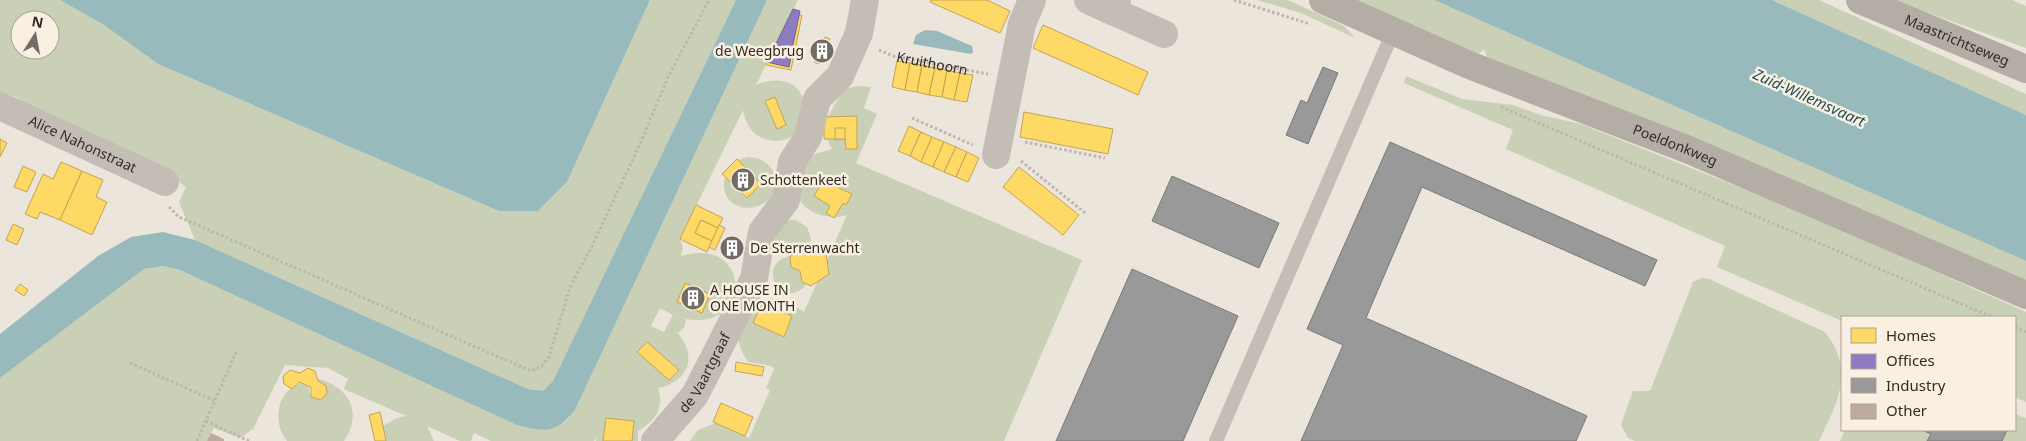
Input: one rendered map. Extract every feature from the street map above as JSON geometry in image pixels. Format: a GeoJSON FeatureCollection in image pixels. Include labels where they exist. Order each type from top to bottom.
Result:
{"type":"FeatureCollection","features":[{"type":"Feature","properties":{"kind":"street","name":"de Vaartgraaf"},"geometry":{"type":"LineString","coordinates":[[655,441],[695,395],[754,279],[762,232],[786,200],[792,162],[808,137],[818,99],[840,76],[856,40],[865,0]]}},
{"type":"Feature","properties":{"kind":"street"},"geometry":{"type":"LineString","coordinates":[[998,145],[1022,24],[1032,0]]}},
{"type":"Feature","properties":{"kind":"street"},"geometry":{"type":"LineString","coordinates":[[1088,0],[1115,5],[1164,34]]}},
{"type":"Feature","properties":{"kind":"street","name":"Poeldonkweg"},"geometry":{"type":"LineString","coordinates":[[1323,0],[1503,79],[1689,150],[2026,295]]}},
{"type":"Feature","properties":{"kind":"street","name":"Maastrichtseweg"},"geometry":{"type":"LineString","coordinates":[[1860,0],[2026,69]]}},
{"type":"Feature","properties":{"kind":"street","name":"Alice Nahonstraat"},"geometry":{"type":"LineString","coordinates":[[0,106],[165,182]]}},
{"type":"Feature","properties":{"kind":"lane"},"geometry":{"type":"LineString","coordinates":[[1216,441],[1393,32]]}},
{"type":"Feature","properties":{"kind":"path"},"geometry":{"type":"LineString","coordinates":[[165,182],[167,205],[180,217],[531,371],[542,366],[549,357],[570,288],[639,146],[669,75],[709,0]]}},
{"type":"Feature","properties":{"kind":"path"},"geometry":{"type":"LineString","coordinates":[[1234,0],[1300,19],[1316,26]]}},
{"type":"Feature","properties":{"kind":"path","name":"Kruithoorn"},"geometry":{"type":"LineString","coordinates":[[856,40],[893,56],[1011,79]]}},
{"type":"Feature","properties":{"kind":"path"},"geometry":{"type":"LineString","coordinates":[[1500,107],[1990,316]]}},
{"type":"Feature","properties":{"kind":"path"},"geometry":{"type":"LineString","coordinates":[[912,118],[998,145],[1105,158]]}},
{"type":"Feature","properties":{"kind":"path"},"geometry":{"type":"LineString","coordinates":[[998,145],[1085,212]]}},
{"type":"Feature","properties":{"kind":"path"},"geometry":{"type":"LineString","coordinates":[[197,441],[237,350]]}},
{"type":"Feature","properties":{"kind":"path"},"geometry":{"type":"LineString","coordinates":[[130,363],[215,401]]}},
{"type":"Feature","properties":{"kind":"path"},"geometry":{"type":"LineString","coordinates":[[206,421],[249,441]]}},
{"type":"Feature","properties":{"kind":"green space"},"geometry":{"type":"Polygon","coordinates":[[[0,0],[60,0],[104,25],[158,64],[499,211],[538,211],[567,182],[650,0],[736,0],[553,381],[543,391],[528,389],[195,240],[179,202],[186,187],[154,166],[55,121],[16,97],[0,92],[0,0]]]}},
{"type":"Feature","properties":{"kind":"green space"},"geometry":{"type":"Polygon","coordinates":[[[767,0],[798,0],[756,85],[777,81],[793,85],[802,95],[805,108],[802,122],[795,134],[782,140],[765,139],[749,128],[743,110],[680,239],[683,247],[681,256],[704,253],[721,259],[731,270],[735,284],[733,299],[723,311],[708,319],[686,319],[684,328],[678,333],[688,351],[687,367],[677,380],[658,388],[660,395],[659,408],[650,423],[638,431],[638,441],[596,441],[596,437],[594,441],[491,441],[474,433],[471,441],[460,441],[427,426],[434,441],[386,441],[383,426],[397,418],[406,416],[344,389],[348,379],[328,368],[285,365],[253,429],[240,438],[214,428],[207,441],[0,441],[0,378],[144,269],[163,266],[180,270],[564,423],[575,410],[767,0]],[[660,308],[651,326],[664,332],[673,315],[660,308]]]}},
{"type":"Feature","properties":{"kind":"green space"},"geometry":{"type":"Polygon","coordinates":[[[1257,0],[1288,0],[1344,26],[1355,38],[1301,13],[1257,0]]]}},
{"type":"Feature","properties":{"kind":"green space"},"geometry":{"type":"Polygon","coordinates":[[[1351,0],[1434,0],[2026,261],[2026,286],[1490,64],[1484,49],[1474,58],[1351,0]]]}},
{"type":"Feature","properties":{"kind":"green space"},"geometry":{"type":"Polygon","coordinates":[[[1772,0],[1819,0],[2026,94],[2026,115],[1772,0]]]}},
{"type":"Feature","properties":{"kind":"green space"},"geometry":{"type":"Polygon","coordinates":[[[1892,0],[2012,0],[2026,6],[2026,48],[1892,0]]]}},
{"type":"Feature","properties":{"kind":"green space"},"geometry":{"type":"Polygon","coordinates":[[[1406,76],[1462,99],[1513,105],[1541,115],[1581,124],[1809,215],[2026,312],[2026,402],[2016,397],[2016,316],[1841,316],[1841,321],[1717,267],[1725,246],[1506,149],[1513,130],[1404,83],[1406,76]]]}},
{"type":"Feature","properties":{"kind":"green space"},"geometry":{"type":"Polygon","coordinates":[[[871,87],[864,108],[877,114],[856,163],[1082,260],[1004,441],[690,441],[698,430],[716,423],[749,438],[770,390],[766,388],[774,369],[772,366],[748,362],[738,340],[749,314],[759,302],[772,299],[779,300],[793,305],[804,312],[847,215],[830,217],[813,212],[800,201],[797,193],[797,183],[812,155],[832,149],[827,139],[845,139],[846,149],[857,149],[857,116],[828,117],[840,95],[847,88],[871,87]]]}},
{"type":"Feature","properties":{"kind":"green space"},"geometry":{"type":"Polygon","coordinates":[[[748,157],[765,162],[776,176],[774,194],[766,202],[748,208],[732,203],[724,188],[725,177],[746,198],[761,184],[738,160],[748,157]]]}},
{"type":"Feature","properties":{"kind":"green space"},"geometry":{"type":"Polygon","coordinates":[[[796,220],[807,227],[811,238],[810,245],[806,244],[790,257],[791,267],[800,271],[802,282],[806,284],[798,291],[790,293],[776,285],[773,269],[778,262],[789,256],[779,250],[775,238],[784,222],[796,220]]]}},
{"type":"Feature","properties":{"kind":"green space"},"geometry":{"type":"Polygon","coordinates":[[[1702,278],[1709,279],[1825,332],[1840,360],[1841,374],[1837,400],[1819,441],[1635,441],[1628,438],[1621,425],[1633,391],[1650,391],[1693,282],[1702,278]]]}},
{"type":"Feature","properties":{"kind":"green space"},"geometry":{"type":"Polygon","coordinates":[[[319,379],[330,383],[346,395],[353,411],[350,431],[344,441],[287,441],[283,435],[278,416],[283,398],[289,391],[301,383],[309,387],[310,396],[318,399],[325,394],[316,380],[319,379]]]}},
{"type":"Feature","properties":{"kind":"green space"},"geometry":{"type":"Polygon","coordinates":[[[2016,414],[2026,418],[2026,441],[1840,441],[1845,431],[2016,431],[2016,414]]]}},
{"type":"Feature","properties":{"kind":"water"},"geometry":{"type":"Polygon","coordinates":[[[60,0],[650,0],[567,182],[538,211],[499,211],[158,64],[104,25],[60,0]]]}},
{"type":"Feature","properties":{"kind":"water"},"geometry":{"type":"Polygon","coordinates":[[[736,0],[767,0],[575,410],[556,427],[543,430],[517,425],[180,270],[163,266],[144,269],[0,378],[0,334],[98,256],[131,237],[163,232],[195,240],[528,389],[543,391],[553,381],[736,0]]]}},
{"type":"Feature","properties":{"kind":"water","name":"Zuid-Willemsvaart"},"geometry":{"type":"Polygon","coordinates":[[[1434,0],[1772,0],[2026,115],[2026,261],[1434,0]]]}},
{"type":"Feature","properties":{"kind":"water"},"geometry":{"type":"Polygon","coordinates":[[[925,30],[937,31],[972,46],[973,52],[971,54],[913,44],[916,35],[925,30]]]}},
{"type":"Feature","properties":{"kind":"building: Homes"},"geometry":{"type":"Polygon","coordinates":[[[931,0],[987,0],[1010,11],[1000,33],[930,2],[931,0]]]}},
{"type":"Feature","properties":{"kind":"building: Homes"},"geometry":{"type":"Polygon","coordinates":[[[799,15],[802,15],[791,70],[766,65],[767,62],[789,67],[791,56],[788,56],[790,49],[792,49],[799,15]]]}},
{"type":"Feature","properties":{"kind":"building: Homes"},"geometry":{"type":"Polygon","coordinates":[[[1043,25],[1148,72],[1138,95],[1033,48],[1043,25]]]}},
{"type":"Feature","properties":{"kind":"building: Homes","name":"de Weegbrug"},"geometry":{"type":"Polygon","coordinates":[[[825,37],[830,39],[819,64],[814,62],[825,37]]]}},
{"type":"Feature","properties":{"kind":"building: Homes"},"geometry":{"type":"Polygon","coordinates":[[[897,61],[910,63],[905,90],[892,87],[897,61]]]}},
{"type":"Feature","properties":{"kind":"building: Homes"},"geometry":{"type":"Polygon","coordinates":[[[910,63],[922,65],[917,92],[905,90],[910,63]]]}},
{"type":"Feature","properties":{"kind":"building: Homes"},"geometry":{"type":"Polygon","coordinates":[[[922,65],[935,68],[929,95],[917,92],[922,65]]]}},
{"type":"Feature","properties":{"kind":"building: Homes"},"geometry":{"type":"Polygon","coordinates":[[[935,68],[947,70],[942,97],[929,95],[935,68]]]}},
{"type":"Feature","properties":{"kind":"building: Homes"},"geometry":{"type":"Polygon","coordinates":[[[947,70],[960,73],[954,100],[942,97],[947,70]]]}},
{"type":"Feature","properties":{"kind":"building: Homes"},"geometry":{"type":"Polygon","coordinates":[[[960,73],[973,75],[967,102],[954,100],[960,73]]]}},
{"type":"Feature","properties":{"kind":"building: Homes"},"geometry":{"type":"Polygon","coordinates":[[[775,97],[786,125],[777,129],[765,101],[775,97]]]}},
{"type":"Feature","properties":{"kind":"building: Homes"},"geometry":{"type":"Polygon","coordinates":[[[1024,112],[1113,129],[1108,154],[1020,137],[1024,112]]]}},
{"type":"Feature","properties":{"kind":"building: Homes"},"geometry":{"type":"Polygon","coordinates":[[[857,116],[857,149],[846,149],[845,139],[824,139],[824,117],[857,116]]]}},
{"type":"Feature","properties":{"kind":"building: Homes"},"geometry":{"type":"Polygon","coordinates":[[[909,126],[921,132],[910,156],[898,151],[909,126]]]}},
{"type":"Feature","properties":{"kind":"building: Homes"},"geometry":{"type":"Polygon","coordinates":[[[835,128],[845,128],[845,139],[835,139],[835,128]]]}},
{"type":"Feature","properties":{"kind":"building: Homes"},"geometry":{"type":"Polygon","coordinates":[[[921,132],[932,137],[921,162],[910,156],[921,132]]]}},
{"type":"Feature","properties":{"kind":"building: Homes"},"geometry":{"type":"Polygon","coordinates":[[[932,137],[944,142],[933,167],[921,162],[932,137]]]}},
{"type":"Feature","properties":{"kind":"building: Homes"},"geometry":{"type":"Polygon","coordinates":[[[0,139],[7,143],[0,157],[0,139]]]}},
{"type":"Feature","properties":{"kind":"building: Homes"},"geometry":{"type":"Polygon","coordinates":[[[944,142],[956,147],[944,172],[933,167],[944,142]]]}},
{"type":"Feature","properties":{"kind":"building: Homes"},"geometry":{"type":"Polygon","coordinates":[[[956,147],[967,152],[956,177],[944,172],[956,147]]]}},
{"type":"Feature","properties":{"kind":"building: Homes"},"geometry":{"type":"Polygon","coordinates":[[[967,152],[979,158],[968,182],[956,177],[967,152]]]}},
{"type":"Feature","properties":{"kind":"building: Homes","name":"Schottenkeet"},"geometry":{"type":"Polygon","coordinates":[[[737,159],[761,184],[747,198],[722,174],[737,159]]]}},
{"type":"Feature","properties":{"kind":"building: Homes"},"geometry":{"type":"Polygon","coordinates":[[[61,162],[82,171],[60,220],[40,212],[37,219],[25,214],[43,174],[53,179],[61,162]]]}},
{"type":"Feature","properties":{"kind":"building: Homes"},"geometry":{"type":"Polygon","coordinates":[[[23,166],[36,172],[27,192],[14,187],[23,166]]]}},
{"type":"Feature","properties":{"kind":"building: Homes"},"geometry":{"type":"Polygon","coordinates":[[[1019,167],[1079,215],[1063,235],[1003,187],[1019,167]]]}},
{"type":"Feature","properties":{"kind":"building: Homes"},"geometry":{"type":"Polygon","coordinates":[[[82,171],[103,180],[96,197],[107,202],[92,235],[60,220],[82,171]]]}},
{"type":"Feature","properties":{"kind":"building: Homes"},"geometry":{"type":"Polygon","coordinates":[[[823,181],[852,194],[846,205],[843,203],[834,218],[826,213],[830,206],[814,196],[823,181]]]}},
{"type":"Feature","properties":{"kind":"building: Homes"},"geometry":{"type":"Polygon","coordinates":[[[696,205],[723,218],[718,228],[701,220],[695,233],[712,241],[707,252],[680,239],[696,205]]]}},
{"type":"Feature","properties":{"kind":"building: Homes"},"geometry":{"type":"Polygon","coordinates":[[[701,220],[718,228],[712,241],[695,233],[701,220]]]}},
{"type":"Feature","properties":{"kind":"building: Homes"},"geometry":{"type":"Polygon","coordinates":[[[13,224],[24,229],[17,245],[6,240],[13,224]]]}},
{"type":"Feature","properties":{"kind":"building: Homes"},"geometry":{"type":"Polygon","coordinates":[[[719,225],[725,228],[715,250],[709,247],[719,225]]]}},
{"type":"Feature","properties":{"kind":"building: Homes","name":"De Sterrenwacht"},"geometry":{"type":"Polygon","coordinates":[[[732,237],[740,240],[743,248],[740,256],[732,259],[724,256],[721,248],[724,240],[732,237]]]}},
{"type":"Feature","properties":{"kind":"building: Homes"},"geometry":{"type":"Polygon","coordinates":[[[807,244],[826,253],[829,274],[811,286],[802,282],[800,271],[791,267],[790,257],[807,244]]]}},
{"type":"Feature","properties":{"kind":"building: Homes","name":"A HOUSE IN ONE MONTH"},"geometry":{"type":"Polygon","coordinates":[[[685,283],[710,294],[702,313],[677,302],[685,283]]]}},
{"type":"Feature","properties":{"kind":"building: Homes"},"geometry":{"type":"Polygon","coordinates":[[[20,284],[28,290],[24,296],[15,290],[20,284]]]}},
{"type":"Feature","properties":{"kind":"building: Homes"},"geometry":{"type":"Polygon","coordinates":[[[762,303],[792,316],[784,337],[753,323],[762,303]]]}},
{"type":"Feature","properties":{"kind":"building: Homes"},"geometry":{"type":"Polygon","coordinates":[[[647,342],[679,370],[669,380],[637,352],[647,342]]]}},
{"type":"Feature","properties":{"kind":"building: Homes"},"geometry":{"type":"Polygon","coordinates":[[[736,362],[764,367],[762,376],[735,371],[736,362]]]}},
{"type":"Feature","properties":{"kind":"building: Homes"},"geometry":{"type":"Polygon","coordinates":[[[308,368],[315,371],[318,381],[326,386],[327,393],[321,400],[311,397],[311,387],[299,382],[292,389],[284,384],[283,376],[290,370],[300,373],[308,368]]]}},
{"type":"Feature","properties":{"kind":"building: Homes"},"geometry":{"type":"Polygon","coordinates":[[[721,403],[753,417],[745,436],[713,422],[721,403]]]}},
{"type":"Feature","properties":{"kind":"building: Homes"},"geometry":{"type":"Polygon","coordinates":[[[380,412],[386,441],[375,441],[369,415],[380,412]]]}},
{"type":"Feature","properties":{"kind":"building: Homes"},"geometry":{"type":"Polygon","coordinates":[[[606,418],[634,421],[632,441],[603,441],[606,418]]]}},
{"type":"Feature","properties":{"kind":"building: Offices"},"geometry":{"type":"Polygon","coordinates":[[[793,9],[800,11],[792,49],[790,49],[788,56],[791,56],[789,67],[767,62],[793,9]]]}},
{"type":"Feature","properties":{"kind":"building: Industry"},"geometry":{"type":"Polygon","coordinates":[[[1323,67],[1338,73],[1308,144],[1286,135],[1301,100],[1307,103],[1323,67]]]}},
{"type":"Feature","properties":{"kind":"building: Industry"},"geometry":{"type":"Polygon","coordinates":[[[1390,142],[1657,260],[1645,286],[1422,187],[1366,318],[1587,416],[1576,441],[1301,441],[1343,345],[1307,329],[1390,142]]]}},
{"type":"Feature","properties":{"kind":"building: Industry"},"geometry":{"type":"Polygon","coordinates":[[[1172,176],[1279,223],[1259,268],[1152,221],[1172,176]]]}},
{"type":"Feature","properties":{"kind":"building: Industry"},"geometry":{"type":"Polygon","coordinates":[[[1132,269],[1238,316],[1183,441],[1056,441],[1132,269]]]}},
{"type":"Feature","properties":{"kind":"building: Industry"},"geometry":{"type":"Polygon","coordinates":[[[1924,431],[2007,431],[2002,441],[1927,441],[1931,434],[1924,431]]]}},
{"type":"Feature","properties":{"kind":"building: Other"},"geometry":{"type":"Polygon","coordinates":[[[211,433],[224,439],[224,441],[207,441],[211,433]]]}},
{"type":"Feature","properties":{"kind":"place","name":"de Weegbrug"},"geometry":{"type":"Point","coordinates":[822,51]}},
{"type":"Feature","properties":{"kind":"place","name":"Schottenkeet"},"geometry":{"type":"Point","coordinates":[743,180]}},
{"type":"Feature","properties":{"kind":"place","name":"De Sterrenwacht"},"geometry":{"type":"Point","coordinates":[732,248]}},
{"type":"Feature","properties":{"kind":"place","name":"A HOUSE IN ONE MONTH"},"geometry":{"type":"Point","coordinates":[693,298]}}]}
